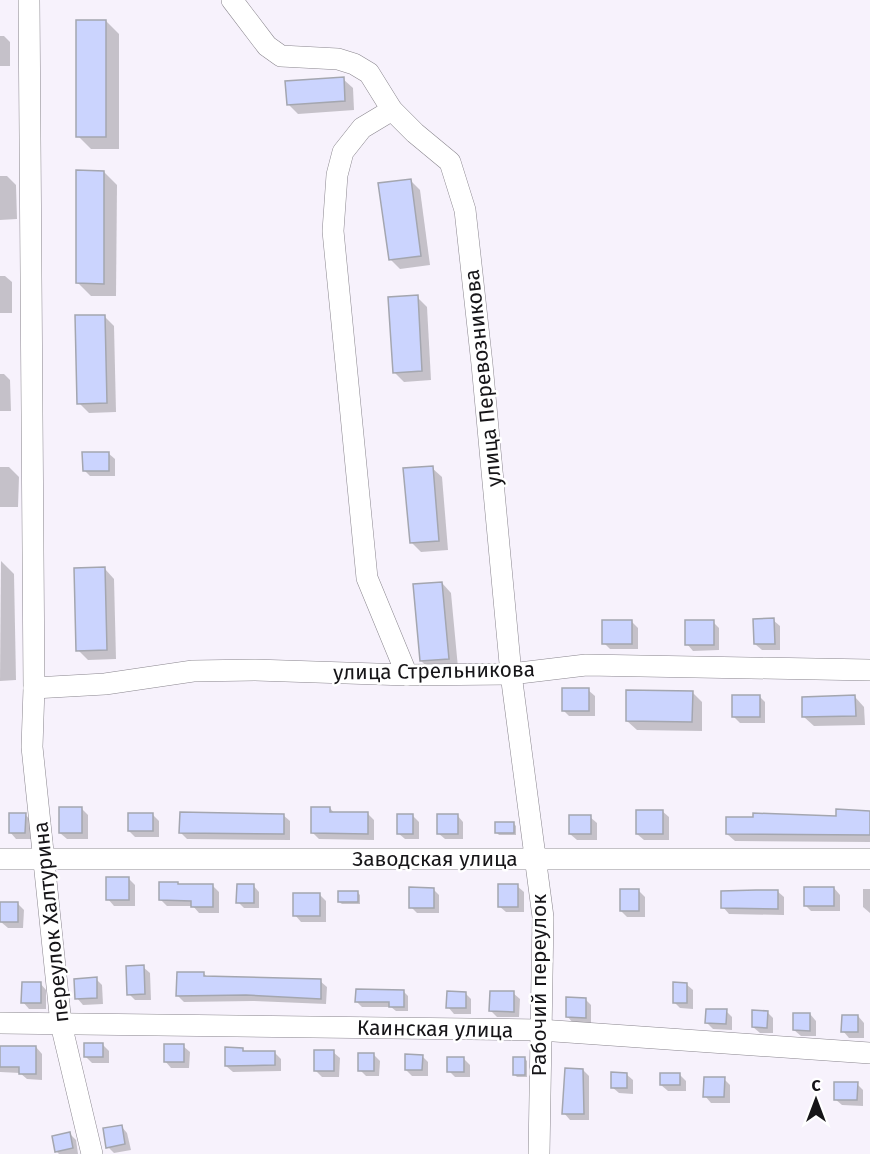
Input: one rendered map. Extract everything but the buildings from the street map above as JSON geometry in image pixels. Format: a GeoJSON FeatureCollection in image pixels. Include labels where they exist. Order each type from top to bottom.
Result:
{"type":"FeatureCollection","features":[{"type":"Feature","properties":{"kind":"street","name":"переулок Халтурина"},"geometry":{"type":"LineString","coordinates":[[29,0],[34,688],[32,747],[61,1024],[92,1154]]}},
{"type":"Feature","properties":{"kind":"street","name":"улица Перевозникова"},"geometry":{"type":"LineString","coordinates":[[232,0],[267,46],[281,56],[338,59],[354,64],[369,73],[392,110],[450,162],[465,210],[484,376],[511,674]]}},
{"type":"Feature","properties":{"kind":"street"},"geometry":{"type":"LineString","coordinates":[[392,110],[362,128],[343,152],[337,175],[333,231],[367,578],[407,675]]}},
{"type":"Feature","properties":{"kind":"street","name":"улица Стрельникова"},"geometry":{"type":"LineString","coordinates":[[34,688],[105,684],[193,671],[255,670],[407,675],[511,674],[586,665],[870,670]]}},
{"type":"Feature","properties":{"kind":"street","name":"Рабочий переулок"},"geometry":{"type":"LineString","coordinates":[[511,674],[543,917],[539,1154]]}},
{"type":"Feature","properties":{"kind":"street","name":"Заводская улица"},"geometry":{"type":"LineString","coordinates":[[0,860],[870,859]]}},
{"type":"Feature","properties":{"kind":"street","name":"Каинская улица"},"geometry":{"type":"LineString","coordinates":[[0,1023],[540,1030],[870,1053]]}}]}
